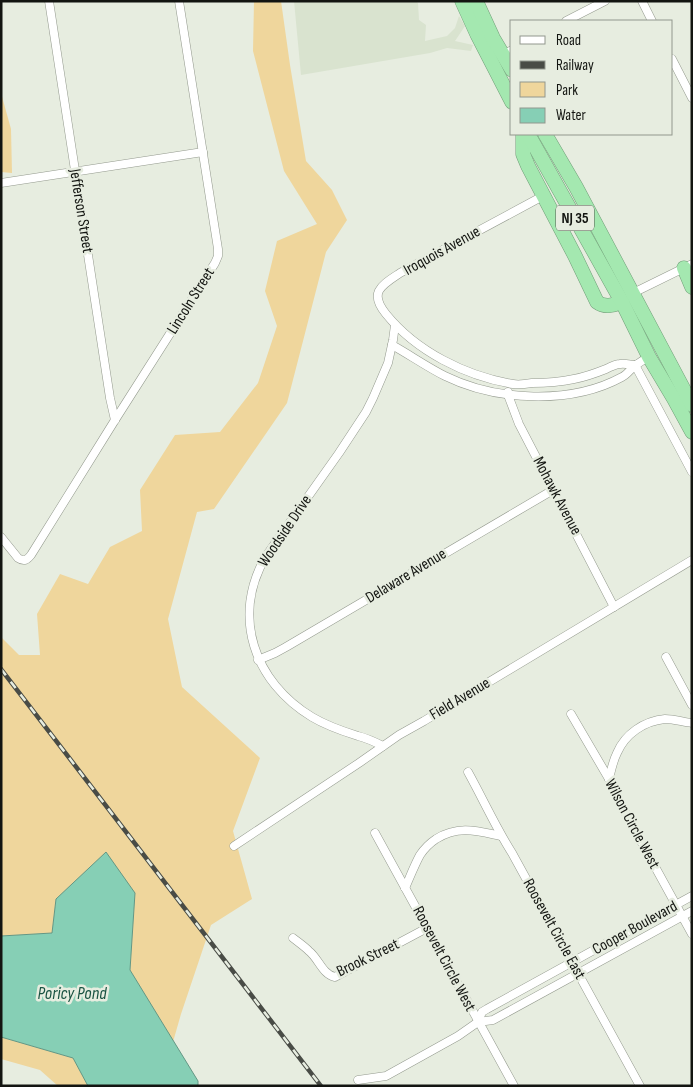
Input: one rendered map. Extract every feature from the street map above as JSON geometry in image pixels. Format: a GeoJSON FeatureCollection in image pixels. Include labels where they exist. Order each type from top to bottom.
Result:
{"type":"FeatureCollection","features":[{"type":"Feature","properties":{"kind":"highway"},"geometry":{"type":"LineString","coordinates":[[462,1],[510,98]]}},
{"type":"Feature","properties":{"kind":"highway"},"geometry":{"type":"LineString","coordinates":[[476,1],[507,52]]}},
{"type":"Feature","properties":{"kind":"highway"},"geometry":{"type":"LineString","coordinates":[[523,135],[523,154],[528,166],[576,256],[597,302],[611,305],[627,298]]}},
{"type":"Feature","properties":{"kind":"highway","name":"NJ 35"},"geometry":{"type":"LineString","coordinates":[[529,135],[692,404]]}},
{"type":"Feature","properties":{"kind":"highway","name":"NJ 35"},"geometry":{"type":"LineString","coordinates":[[546,135],[627,298],[649,357],[692,432]]}},
{"type":"Feature","properties":{"kind":"highway"},"geometry":{"type":"LineString","coordinates":[[688,266],[692,287]]}},
{"type":"Feature","properties":{"kind":"street","name":"Jefferson Street"},"geometry":{"type":"LineString","coordinates":[[49,1],[110,398],[115,420]]}},
{"type":"Feature","properties":{"kind":"street","name":"Lincoln Street"},"geometry":{"type":"LineString","coordinates":[[1,537],[18,558],[24,561],[32,555],[218,256],[179,1]]}},
{"type":"Feature","properties":{"kind":"street"},"geometry":{"type":"LineString","coordinates":[[568,20],[605,1]]}},
{"type":"Feature","properties":{"kind":"street"},"geometry":{"type":"LineString","coordinates":[[642,1],[652,20]]}},
{"type":"Feature","properties":{"kind":"street"},"geometry":{"type":"LineString","coordinates":[[673,61],[692,98]]}},
{"type":"Feature","properties":{"kind":"street"},"geometry":{"type":"LineString","coordinates":[[1,183],[203,152]]}},
{"type":"Feature","properties":{"kind":"street","name":"Iroquois Avenue"},"geometry":{"type":"LineString","coordinates":[[395,325],[384,311],[378,298],[378,293],[384,284],[400,273],[543,196]]}},
{"type":"Feature","properties":{"kind":"street"},"geometry":{"type":"LineString","coordinates":[[627,298],[688,266]]}},
{"type":"Feature","properties":{"kind":"street"},"geometry":{"type":"LineString","coordinates":[[395,325],[416,343],[439,358],[464,370],[514,384],[576,379],[620,364],[635,365]]}},
{"type":"Feature","properties":{"kind":"street","name":"Woodside Drive"},"geometry":{"type":"LineString","coordinates":[[383,746],[337,729],[314,718],[297,708],[286,698],[275,686],[258,660],[249,615],[252,590],[258,569],[358,425],[374,398],[386,371],[395,325]]}},
{"type":"Feature","properties":{"kind":"street"},"geometry":{"type":"LineString","coordinates":[[392,345],[446,377],[489,392],[514,396],[544,397],[565,395],[601,386],[624,376],[635,365],[649,357]]}},
{"type":"Feature","properties":{"kind":"street"},"geometry":{"type":"LineString","coordinates":[[635,365],[692,472]]}},
{"type":"Feature","properties":{"kind":"street","name":"Mohawk Avenue"},"geometry":{"type":"LineString","coordinates":[[509,383],[508,395],[519,424],[614,607]]}},
{"type":"Feature","properties":{"kind":"street","name":"Delaware Avenue"},"geometry":{"type":"LineString","coordinates":[[258,660],[286,647],[553,490]]}},
{"type":"Feature","properties":{"kind":"street","name":"Field Avenue"},"geometry":{"type":"LineString","coordinates":[[234,846],[398,735],[692,560]]}},
{"type":"Feature","properties":{"kind":"street"},"geometry":{"type":"LineString","coordinates":[[666,657],[692,705]]}},
{"type":"Feature","properties":{"kind":"street","name":"Wilson Circle West"},"geometry":{"type":"LineString","coordinates":[[571,714],[609,779],[620,803],[692,934]]}},
{"type":"Feature","properties":{"kind":"street"},"geometry":{"type":"LineString","coordinates":[[609,779],[616,754],[632,732],[650,722],[672,720],[692,723]]}},
{"type":"Feature","properties":{"kind":"street","name":"Roosevelt Circle East"},"geometry":{"type":"LineString","coordinates":[[468,772],[501,836],[640,1086]]}},
{"type":"Feature","properties":{"kind":"street"},"geometry":{"type":"LineString","coordinates":[[405,888],[422,851],[441,836],[449,832],[473,830],[501,836]]}},
{"type":"Feature","properties":{"kind":"street","name":"Roosevelt Circle West"},"geometry":{"type":"LineString","coordinates":[[375,833],[514,1086]]}},
{"type":"Feature","properties":{"kind":"street","name":"Cooper Boulevard"},"geometry":{"type":"LineString","coordinates":[[478,1022],[484,1010],[692,896]]}},
{"type":"Feature","properties":{"kind":"street","name":"Cooper Boulevard"},"geometry":{"type":"LineString","coordinates":[[358,1080],[386,1076],[458,1036],[478,1022],[493,1020],[692,911]]}},
{"type":"Feature","properties":{"kind":"street","name":"Brook Street"},"geometry":{"type":"LineString","coordinates":[[292,938],[310,951],[326,974],[335,977],[427,928]]}},
{"type":"Feature","properties":{"kind":"shaded area"},"geometry":{"type":"Polygon","coordinates":[[[294,1],[416,1],[418,3],[419,20],[426,25],[425,41],[447,36],[455,28],[459,16],[465,26],[455,41],[473,45],[471,51],[447,48],[430,53],[301,75],[294,1]]]}},
{"type":"Feature","properties":{"kind":"green space"},"geometry":{"type":"Polygon","coordinates":[[[254,1],[281,1],[306,161],[332,190],[347,220],[326,252],[287,403],[214,509],[197,512],[168,619],[182,687],[260,758],[233,831],[252,899],[211,925],[173,1042],[130,970],[135,893],[56,899],[52,933],[1,936],[1,637],[19,655],[40,655],[37,614],[60,574],[88,584],[110,547],[142,531],[140,490],[175,435],[220,432],[258,383],[277,326],[265,291],[277,241],[317,224],[284,171],[253,51],[254,1]]]}},
{"type":"Feature","properties":{"kind":"green space"},"geometry":{"type":"Polygon","coordinates":[[[1,93],[11,129],[12,173],[1,172],[1,93]]]}},
{"type":"Feature","properties":{"kind":"green space"},"geometry":{"type":"Polygon","coordinates":[[[1,1037],[73,1058],[88,1086],[58,1086],[40,1070],[1,1059],[1,1037]]]}},
{"type":"Feature","properties":{"kind":"water","name":"Poricy Pond"},"geometry":{"type":"Polygon","coordinates":[[[106,852],[135,893],[130,970],[198,1081],[198,1086],[88,1086],[73,1058],[1,1037],[1,936],[52,933],[56,899],[106,852]]]}},
{"type":"Feature","properties":{"kind":"railway"},"geometry":{"type":"LineString","coordinates":[[1,669],[321,1086]]}}]}
